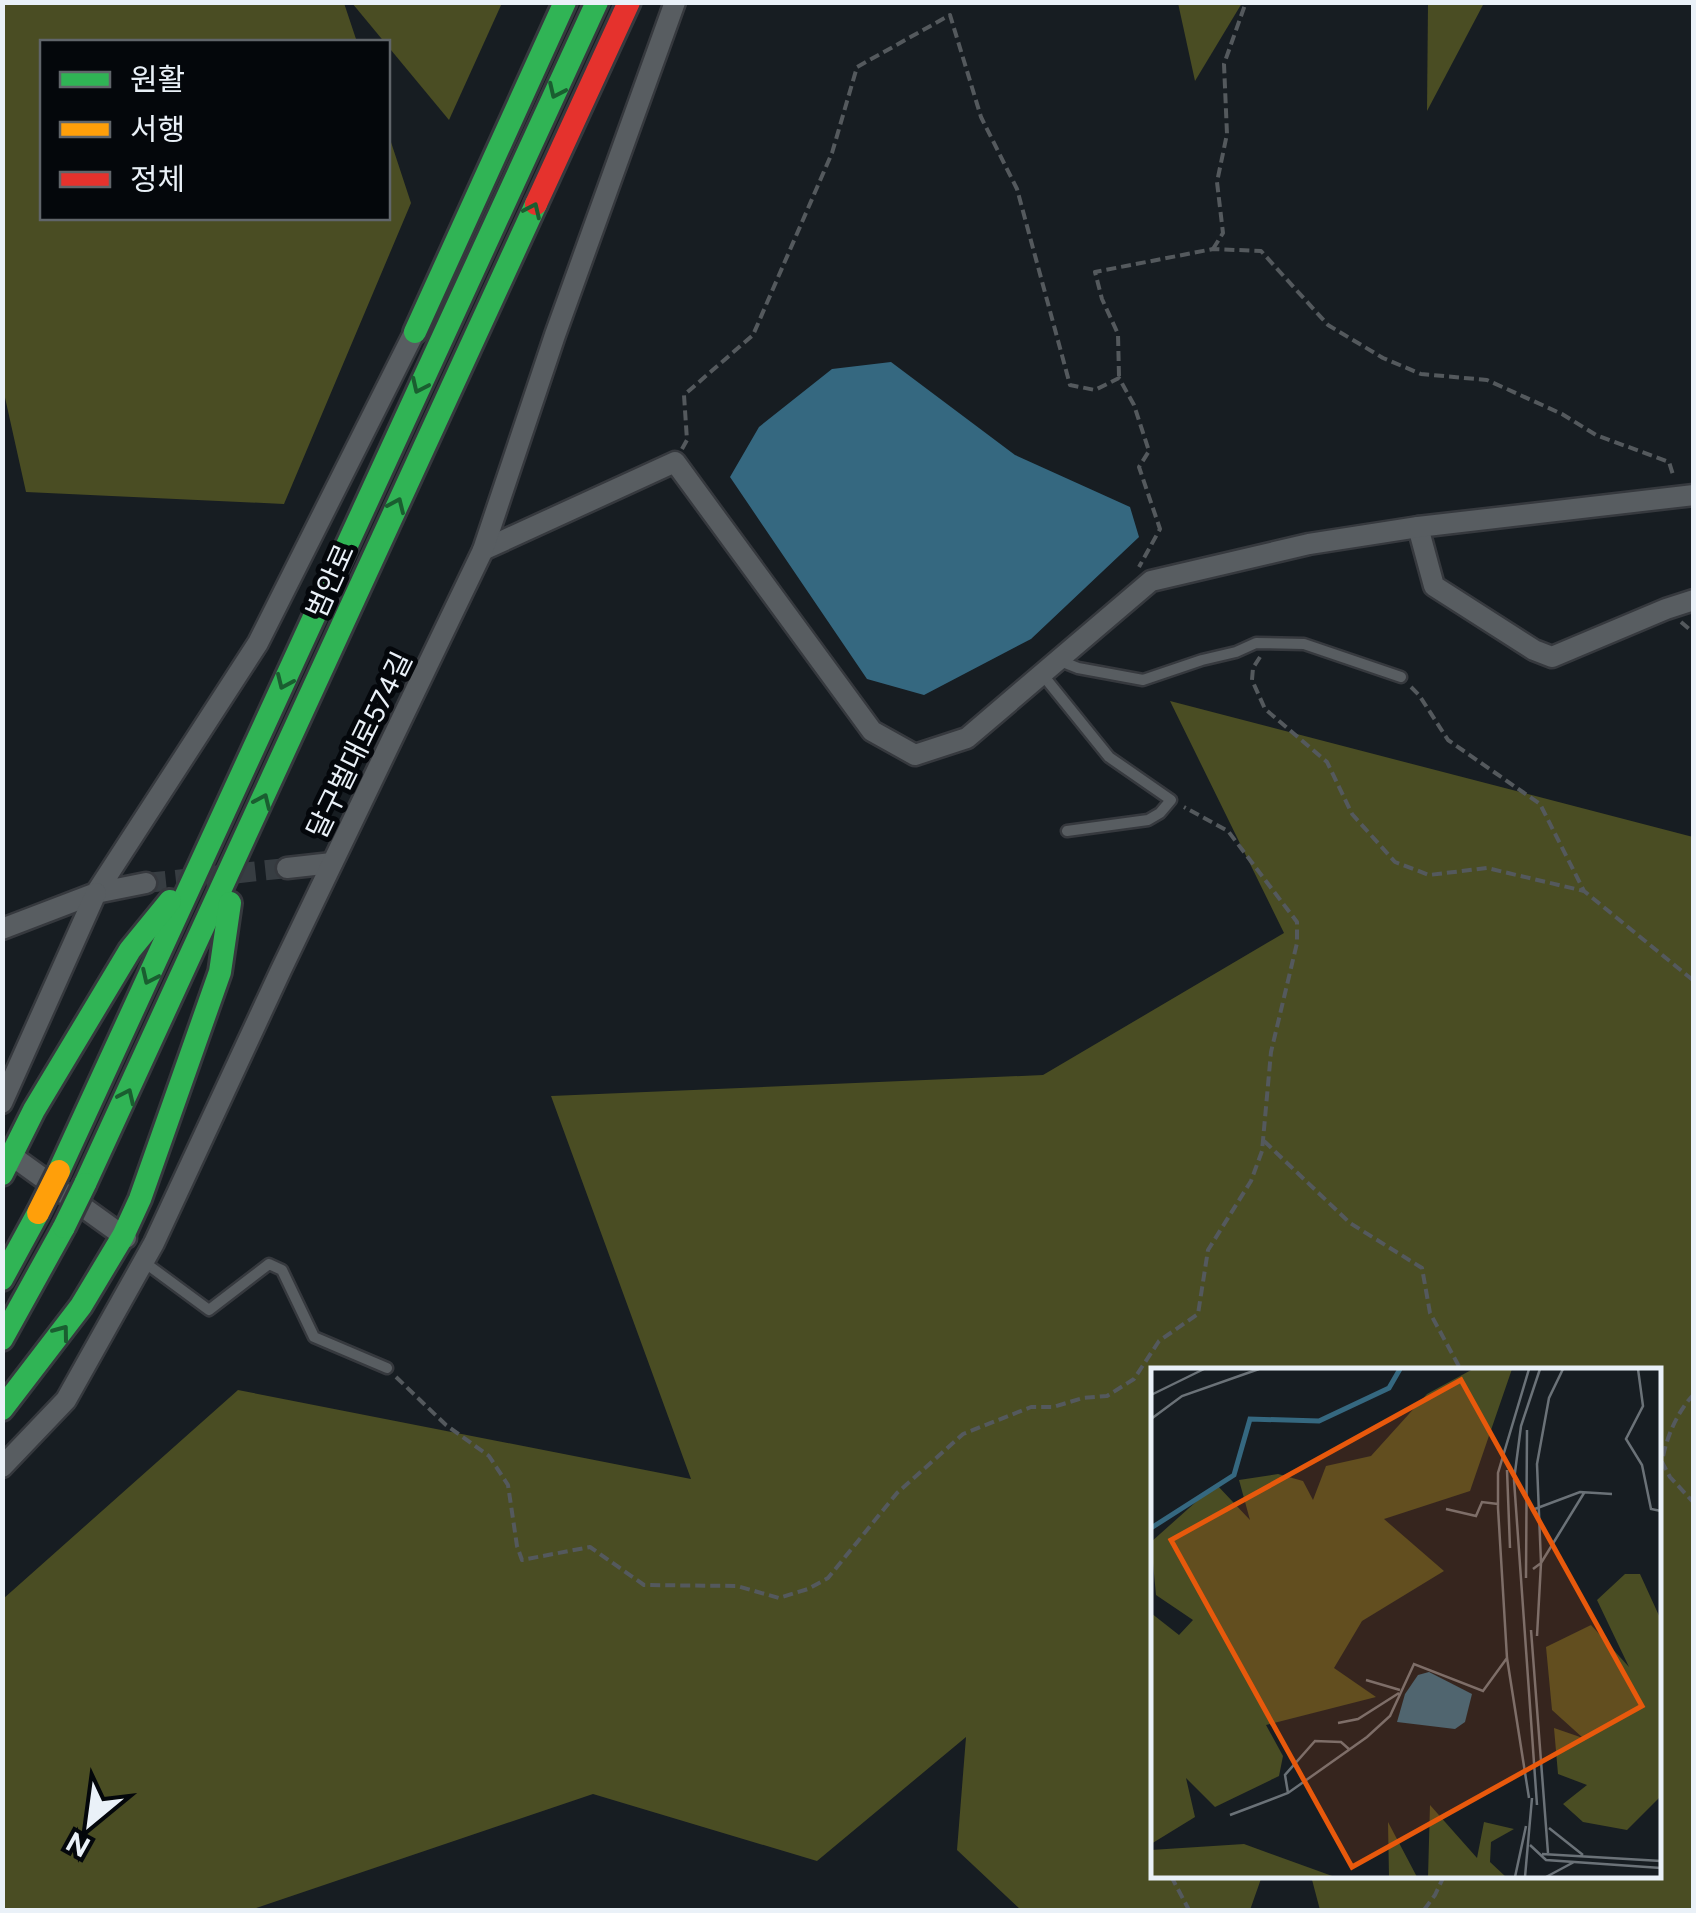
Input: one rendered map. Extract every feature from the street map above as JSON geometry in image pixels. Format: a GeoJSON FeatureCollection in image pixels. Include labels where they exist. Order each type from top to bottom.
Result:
{"type":"FeatureCollection","features":[{"type":"Feature","properties":{"kind":"highway"},"geometry":{"type":"LineString","coordinates":[[302,643],[336,506],[565,2]]}},
{"type":"Feature","properties":{"kind":"highway","name":"범안로"},"geometry":{"type":"LineString","coordinates":[[2,1279],[59,1171],[597,2]]}},
{"type":"Feature","properties":{"kind":"highway","name":"범안로"},"geometry":{"type":"LineString","coordinates":[[2,1338],[85,1184],[629,2]]}},
{"type":"Feature","properties":{"kind":"highway"},"geometry":{"type":"LineString","coordinates":[[639,37],[654,2]]}},
{"type":"Feature","properties":{"kind":"highway"},"geometry":{"type":"LineString","coordinates":[[325,663],[398,556]]}},
{"type":"Feature","properties":{"kind":"highway"},"geometry":{"type":"LineString","coordinates":[[5,1160],[130,950],[203,860]]}},
{"type":"Feature","properties":{"kind":"highway"},"geometry":{"type":"LineString","coordinates":[[2,1410],[81,1306],[140,1199],[220,972],[236,860]]}},
{"type":"Feature","properties":{"kind":"street","name":"달구벌대로574길"},"geometry":{"type":"LineString","coordinates":[[2,1466],[66,1400],[147,1257],[483,550],[555,335],[675,2]]}},
{"type":"Feature","properties":{"kind":"street"},"geometry":{"type":"LineString","coordinates":[[2,1103],[96,892],[258,644],[418,326]]}},
{"type":"Feature","properties":{"kind":"street"},"geometry":{"type":"LineString","coordinates":[[483,550],[675,462],[872,731],[915,755],[968,738],[1151,581],[1309,544],[1686,496]]}},
{"type":"Feature","properties":{"kind":"street"},"geometry":{"type":"LineString","coordinates":[[1418,528],[1434,586],[1534,650],[1552,657],[1694,600]]}},
{"type":"Feature","properties":{"kind":"street"},"geometry":{"type":"LineString","coordinates":[[287,868],[332,863]]}},
{"type":"Feature","properties":{"kind":"street"},"geometry":{"type":"LineString","coordinates":[[2,930],[96,892],[146,883]]}},
{"type":"Feature","properties":{"kind":"street"},"geometry":{"type":"LineString","coordinates":[[5,1160],[123,1236],[147,1257]]}},
{"type":"Feature","properties":{"kind":"lane"},"geometry":{"type":"LineString","coordinates":[[1050,667],[1143,680],[1256,643],[1304,644],[1400,677]]}},
{"type":"Feature","properties":{"kind":"lane"},"geometry":{"type":"LineString","coordinates":[[1050,667],[1109,757],[1171,800],[1148,820],[1067,832]]}},
{"type":"Feature","properties":{"kind":"lane"},"geometry":{"type":"LineString","coordinates":[[147,1257],[208,1310],[269,1264],[282,1270],[314,1337],[387,1368]]}},
{"type":"Feature","properties":{"kind":"path"},"geometry":{"type":"LineString","coordinates":[[1212,248],[1223,233],[1217,182],[1227,134],[1224,64],[1246,2]]}},
{"type":"Feature","properties":{"kind":"path"},"geometry":{"type":"LineString","coordinates":[[675,462],[687,440],[684,395],[753,335],[832,153],[857,67],[950,15],[981,117],[1017,189],[1070,384],[1095,390],[1119,378]]}},
{"type":"Feature","properties":{"kind":"path"},"geometry":{"type":"LineString","coordinates":[[1151,581],[1139,567],[1160,528],[1139,467],[1149,451],[1134,404],[1119,378],[1118,334],[1095,272],[1212,248],[1260,250],[1328,325],[1383,358],[1421,374],[1487,380],[1562,414],[1596,435],[1669,462],[1686,496]]}},
{"type":"Feature","properties":{"kind":"path"},"geometry":{"type":"LineString","coordinates":[[1256,643],[1261,654],[1252,680],[1265,709],[1327,762],[1352,814],[1395,862],[1430,874],[1487,868],[1584,891]]}},
{"type":"Feature","properties":{"kind":"path"},"geometry":{"type":"LineString","coordinates":[[1400,677],[1419,694],[1448,740],[1540,804],[1584,891],[1694,980]]}},
{"type":"Feature","properties":{"kind":"path"},"geometry":{"type":"LineString","coordinates":[[387,1368],[446,1425],[490,1456],[508,1484],[516,1546],[522,1560],[590,1548],[644,1586],[737,1586],[779,1598],[828,1578],[897,1493],[962,1434],[1031,1407],[1107,1396],[1134,1379],[1159,1341],[1198,1314],[1208,1250],[1252,1181],[1264,1141],[1271,1052],[1296,943],[1297,922],[1228,831],[1171,800]]}},
{"type":"Feature","properties":{"kind":"path"},"geometry":{"type":"LineString","coordinates":[[1264,1141],[1350,1223],[1422,1268],[1430,1313],[1460,1368]]}},
{"type":"Feature","properties":{"kind":"path"},"geometry":{"type":"LineString","coordinates":[[1694,1394],[1665,1445],[1662,1462],[1694,1503]]}},
{"type":"Feature","properties":{"kind":"path"},"geometry":{"type":"LineString","coordinates":[[1172,1878],[1189,1910]]}},
{"type":"Feature","properties":{"kind":"path"},"geometry":{"type":"LineString","coordinates":[[1424,1910],[1443,1878]]}},
{"type":"Feature","properties":{"kind":"green space"},"geometry":{"type":"Polygon","coordinates":[[[2,3],[344,3],[356,40],[40,40],[40,220],[390,220],[390,139],[411,203],[284,504],[26,492],[2,384],[2,3]]]}},
{"type":"Feature","properties":{"kind":"green space"},"geometry":{"type":"Polygon","coordinates":[[[352,3],[502,3],[449,120],[390,49],[390,40],[383,40],[352,3]]]}},
{"type":"Feature","properties":{"kind":"green space"},"geometry":{"type":"Polygon","coordinates":[[[1178,3],[1242,3],[1195,81],[1178,3]]]}},
{"type":"Feature","properties":{"kind":"green space"},"geometry":{"type":"Polygon","coordinates":[[[1428,3],[1484,3],[1427,111],[1428,3]]]}},
{"type":"Feature","properties":{"kind":"green space"},"geometry":{"type":"Polygon","coordinates":[[[1170,701],[1693,837],[1693,1910],[1320,1910],[1312,1878],[1661,1878],[1661,1368],[1151,1368],[1151,1878],[1261,1878],[1250,1910],[1021,1910],[957,1850],[966,1737],[817,1861],[593,1794],[250,1910],[3,1910],[3,1599],[238,1390],[691,1479],[551,1096],[1043,1075],[1284,933],[1170,701]]]}},
{"type":"Feature","properties":{"kind":"water"},"geometry":{"type":"Polygon","coordinates":[[[891,362],[1015,455],[1130,507],[1139,537],[1031,639],[924,695],[867,679],[730,477],[759,427],[832,369],[891,362]]]}},
{"type":"Feature","properties":{"kind":"tunnel"},"geometry":{"type":"LineString","coordinates":[[146,883],[287,868]]}},
{"type":"Feature","properties":{"kind":"traffic: fast"},"geometry":{"type":"LineString","coordinates":[[415,332],[565,2]]}},
{"type":"Feature","properties":{"kind":"traffic: fast"},"geometry":{"type":"LineString","coordinates":[[59,1171],[597,2]]}},
{"type":"Feature","properties":{"kind":"traffic: fast"},"geometry":{"type":"LineString","coordinates":[[85,1184],[536,204]]}},
{"type":"Feature","properties":{"kind":"traffic: fast"},"geometry":{"type":"LineString","coordinates":[[2,1174],[34,1110],[130,950],[170,901]]}},
{"type":"Feature","properties":{"kind":"traffic: fast"},"geometry":{"type":"LineString","coordinates":[[2,1409],[81,1306],[140,1199],[220,972],[230,903]]}},
{"type":"Feature","properties":{"kind":"traffic: fast"},"geometry":{"type":"LineString","coordinates":[[64,1227],[85,1184]]}},
{"type":"Feature","properties":{"kind":"traffic: fast"},"geometry":{"type":"LineString","coordinates":[[2,1279],[38,1213]]}},
{"type":"Feature","properties":{"kind":"traffic: fast"},"geometry":{"type":"LineString","coordinates":[[2,1339],[64,1227]]}},
{"type":"Feature","properties":{"kind":"traffic: jam"},"geometry":{"type":"LineString","coordinates":[[536,204],[629,2]]}},
{"type":"Feature","properties":{"kind":"traffic: slow"},"geometry":{"type":"LineString","coordinates":[[38,1213],[59,1171]]}}]}
